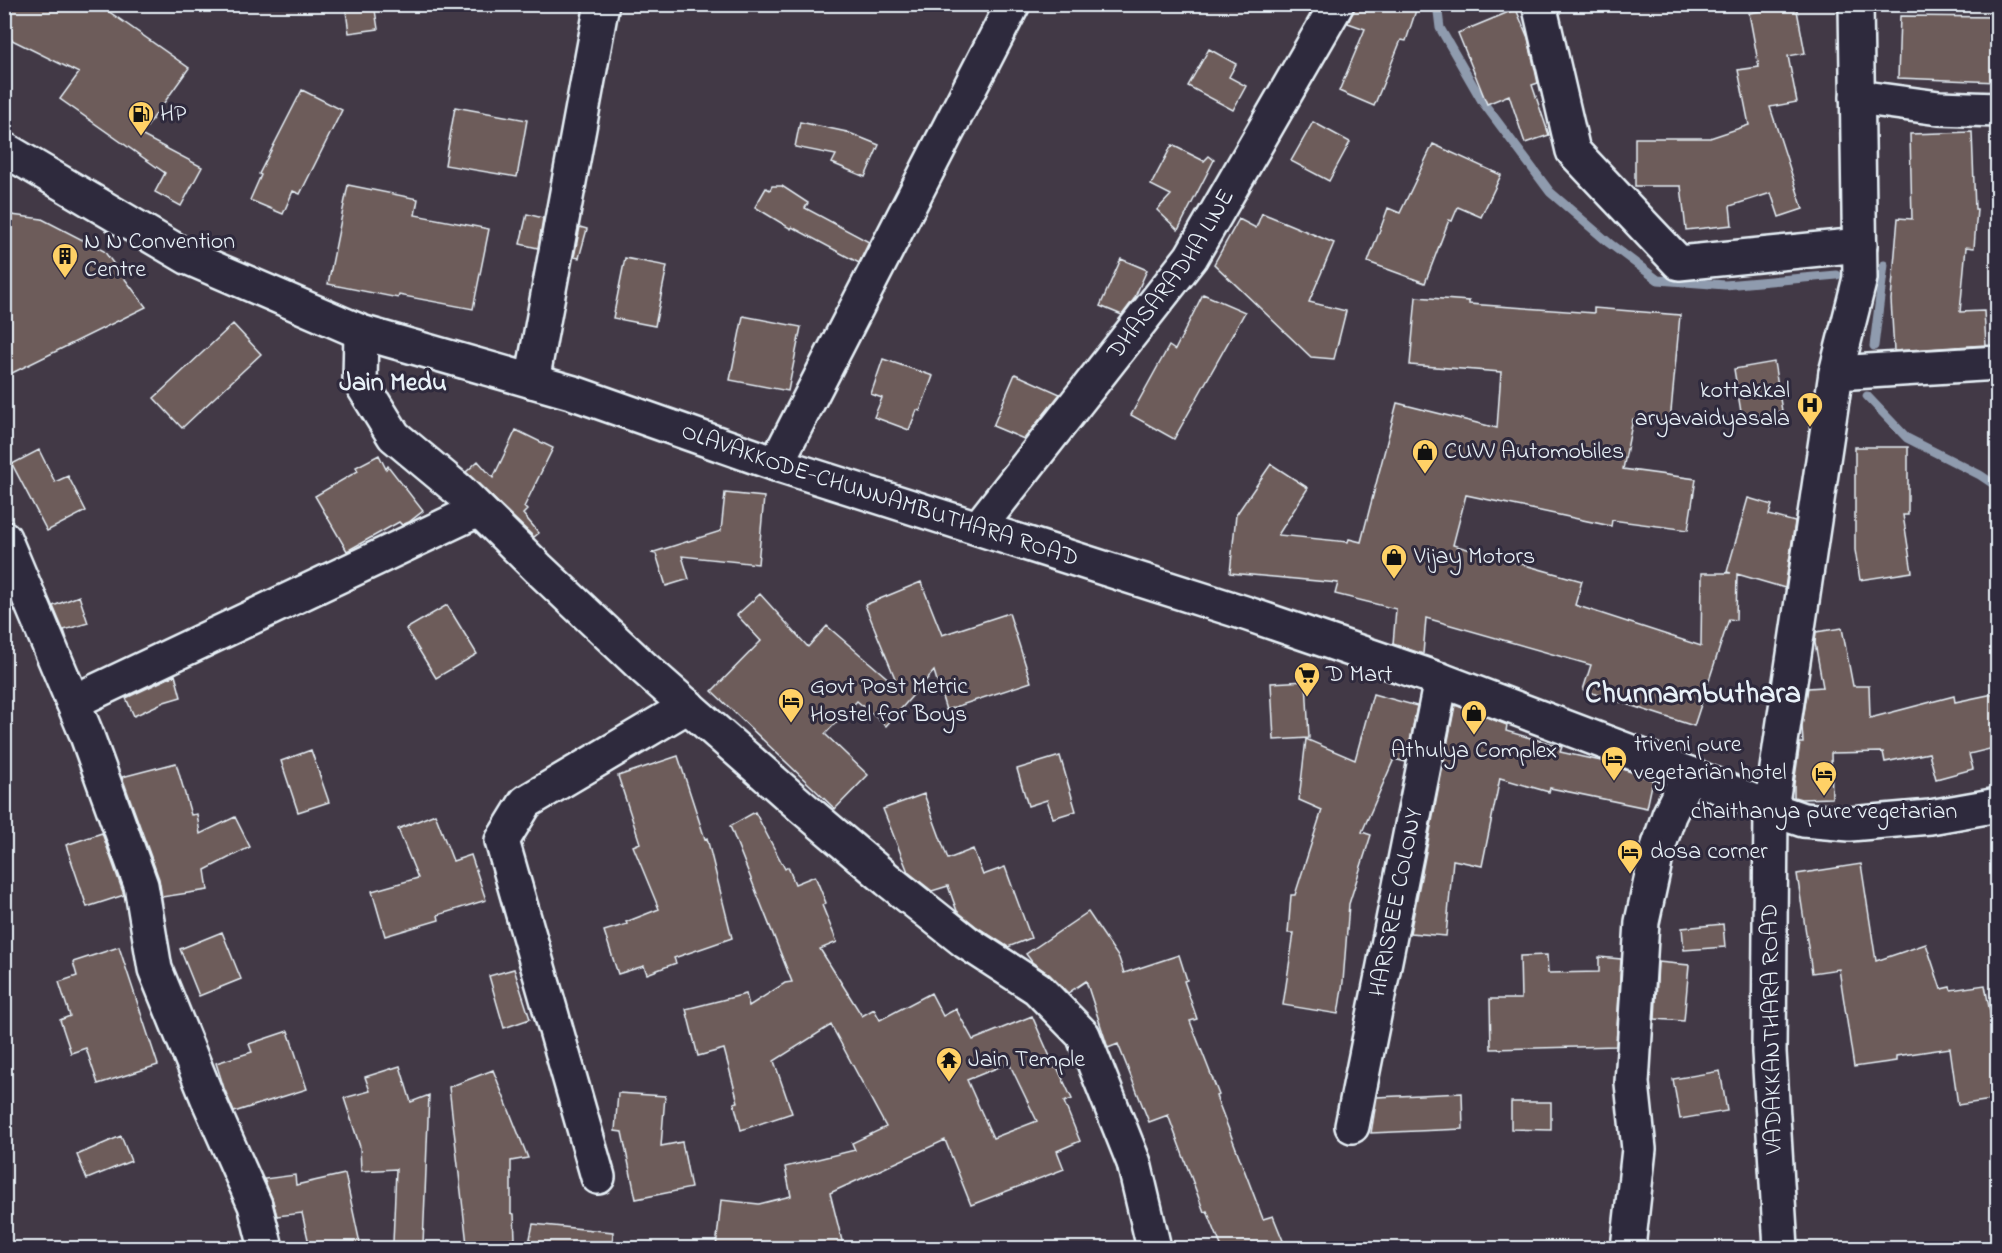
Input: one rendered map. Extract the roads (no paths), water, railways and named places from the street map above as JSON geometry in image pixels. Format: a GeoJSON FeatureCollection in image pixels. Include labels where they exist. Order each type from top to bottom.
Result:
{"type":"FeatureCollection","features":[{"type":"Feature","properties":{"kind":"street"},"geometry":{"type":"LineString","coordinates":[[532,381],[602,4]]}},
{"type":"Feature","properties":{"kind":"street"},"geometry":{"type":"LineString","coordinates":[[776,464],[1013,4]]}},
{"type":"Feature","properties":{"kind":"street","name":"DHASARADHA LINE"},"geometry":{"type":"LineString","coordinates":[[980,527],[1191,257],[1337,4]]}},
{"type":"Feature","properties":{"kind":"street"},"geometry":{"type":"LineString","coordinates":[[1539,4],[1573,151],[1679,264],[1860,245]]}},
{"type":"Feature","properties":{"kind":"street","name":"VADAKKANTHARA ROAD"},"geometry":{"type":"LineString","coordinates":[[1781,1248],[1769,1052],[1772,809],[1836,373],[1860,278],[1856,4]]}},
{"type":"Feature","properties":{"kind":"street"},"geometry":{"type":"LineString","coordinates":[[1857,97],[1939,108],[1998,110]]}},
{"type":"Feature","properties":{"kind":"street","name":"OLAVAKKODE-CHUNNAMBUTHARA ROAD"},"geometry":{"type":"LineString","coordinates":[[4,149],[187,257],[361,332],[574,393],[776,464],[1248,614],[1441,680],[1803,820],[1850,824],[1930,817],[1998,804]]}},
{"type":"Feature","properties":{"kind":"street"},"geometry":{"type":"LineString","coordinates":[[361,332],[360,381],[394,436],[459,491],[538,568],[688,706],[888,880],[966,942],[1036,988],[1083,1035],[1134,1162],[1154,1248]]}},
{"type":"Feature","properties":{"kind":"street"},"geometry":{"type":"LineString","coordinates":[[1836,373],[1998,363]]}},
{"type":"Feature","properties":{"kind":"street"},"geometry":{"type":"LineString","coordinates":[[73,702],[478,510]]}},
{"type":"Feature","properties":{"kind":"street"},"geometry":{"type":"LineString","coordinates":[[4,538],[73,702],[141,885],[155,969],[208,1100],[255,1205],[266,1248]]}},
{"type":"Feature","properties":{"kind":"street","name":"HARISREE COLONY"},"geometry":{"type":"LineString","coordinates":[[1352,1126],[1441,680]]}},
{"type":"Feature","properties":{"kind":"street"},"geometry":{"type":"LineString","coordinates":[[598,1177],[502,841],[526,802],[688,706]]}},
{"type":"Feature","properties":{"kind":"street"},"geometry":{"type":"LineString","coordinates":[[1628,1248],[1639,1149],[1632,1083],[1642,922],[1658,848],[1669,814],[1689,774]]}},
{"type":"Feature","properties":{"kind":"waterway"},"geometry":{"type":"LineString","coordinates":[[1437,4],[1440,28],[1482,101],[1550,192],[1609,243],[1658,280],[1725,285],[1837,275]]}},
{"type":"Feature","properties":{"kind":"waterway"},"geometry":{"type":"LineString","coordinates":[[1874,346],[1884,265]]}},
{"type":"Feature","properties":{"kind":"waterway"},"geometry":{"type":"LineString","coordinates":[[1867,396],[1907,438],[1980,475],[1998,487]]}},
{"type":"Feature","properties":{"kind":"place","name":"HP"},"geometry":{"type":"Point","coordinates":[141,137]}},
{"type":"Feature","properties":{"kind":"place","name":"N N Convention Centre"},"geometry":{"type":"Point","coordinates":[65,279]}},
{"type":"Feature","properties":{"kind":"place","name":"kottakkal aryavaidyasala"},"geometry":{"type":"Point","coordinates":[1810,428]}},
{"type":"Feature","properties":{"kind":"place","name":"CUVV Automobiles"},"geometry":{"type":"Point","coordinates":[1425,475]}},
{"type":"Feature","properties":{"kind":"place","name":"Vijay Motors"},"geometry":{"type":"Point","coordinates":[1394,580]}},
{"type":"Feature","properties":{"kind":"place","name":"D Mart"},"geometry":{"type":"Point","coordinates":[1307,698]}},
{"type":"Feature","properties":{"kind":"place","name":"Govt Post Metric Hostel for Boys"},"geometry":{"type":"Point","coordinates":[791,724]}},
{"type":"Feature","properties":{"kind":"place","name":"Athulya Complex"},"geometry":{"type":"Point","coordinates":[1474,736]}},
{"type":"Feature","properties":{"kind":"place","name":"triveni pure vegetarian hotel"},"geometry":{"type":"Point","coordinates":[1614,782]}},
{"type":"Feature","properties":{"kind":"place","name":"chaithanya pure vegetarian"},"geometry":{"type":"Point","coordinates":[1824,797]}},
{"type":"Feature","properties":{"kind":"place","name":"dosa corner"},"geometry":{"type":"Point","coordinates":[1630,875]}},
{"type":"Feature","properties":{"kind":"place","name":"Jain Temple"},"geometry":{"type":"Point","coordinates":[949,1083]}},
{"type":"Feature","properties":{"kind":"district","name":"Jain Medu"},"geometry":{"type":"Point","coordinates":[393,384]}},
{"type":"Feature","properties":{"kind":"district","name":"Chunnambuthara"},"geometry":{"type":"Point","coordinates":[1693,695]}}]}
